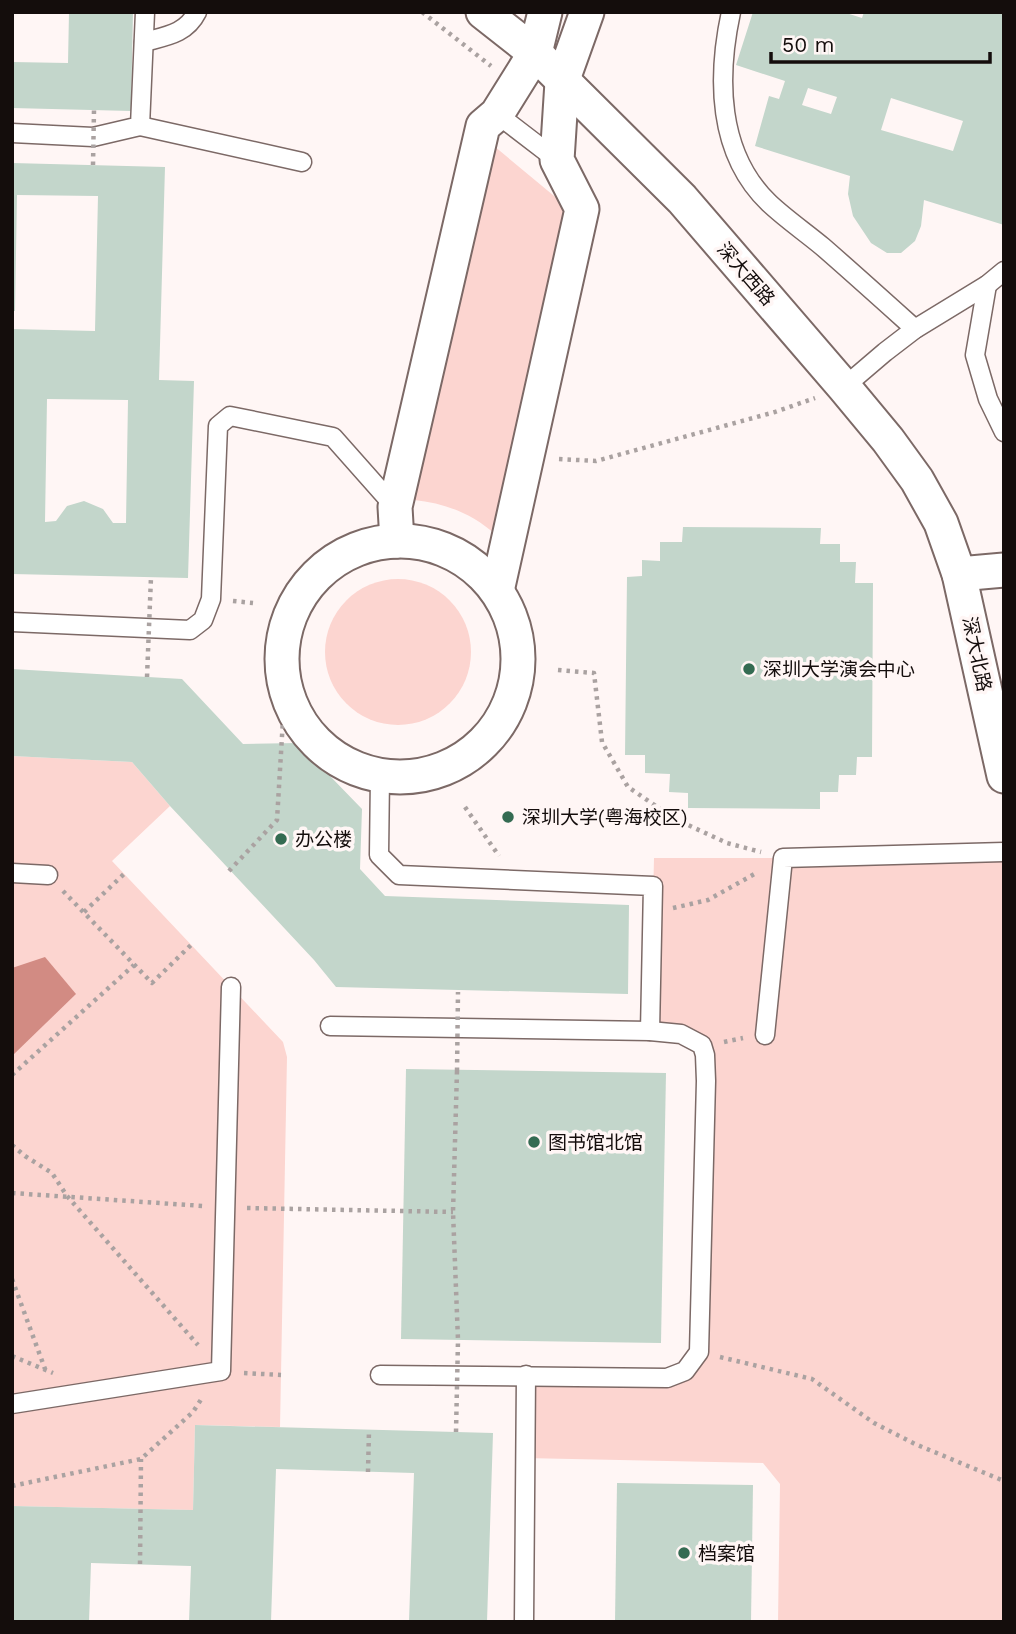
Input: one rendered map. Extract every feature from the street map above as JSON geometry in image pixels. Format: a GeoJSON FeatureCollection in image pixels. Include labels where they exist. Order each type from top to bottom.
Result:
{"type":"FeatureCollection","features":[{"type":"Feature","properties":{"kind":"street","name":"深大西路"},"geometry":{"type":"LineString","coordinates":[[483,12],[535,53],[682,200],[844,387],[917,480],[941,523],[959,574]]}},
{"type":"Feature","properties":{"kind":"street"},"geometry":{"type":"LineString","coordinates":[[397,541],[395,507],[483,126],[506,101],[535,53],[545,12]]}},
{"type":"Feature","properties":{"kind":"street"},"geometry":{"type":"LineString","coordinates":[[497,591],[582,209],[557,160],[562,82],[587,12]]}},
{"type":"Feature","properties":{"kind":"street"},"geometry":{"type":"LineString","coordinates":[[419,542],[449,551],[475,568],[497,591],[509,613],[516,640],[517,668],[513,693],[502,718],[485,741],[469,755],[427,775],[403,778],[380,776],[352,768],[329,754],[309,735],[294,712],[285,686],[282,659],[285,632],[294,609],[306,588],[326,568],[347,554],[373,544],[419,542]]}},
{"type":"Feature","properties":{"kind":"street"},"geometry":{"type":"LineString","coordinates":[[959,574],[1004,570]]}},
{"type":"Feature","properties":{"kind":"street","name":"深大北路"},"geometry":{"type":"LineString","coordinates":[[959,574],[1004,776]]}},
{"type":"Feature","properties":{"kind":"lane"},"geometry":{"type":"LineString","coordinates":[[140,126],[145,12]]}},
{"type":"Feature","properties":{"kind":"lane"},"geometry":{"type":"LineString","coordinates":[[144,42],[180,32],[191,24],[197,12]]}},
{"type":"Feature","properties":{"kind":"lane"},"geometry":{"type":"LineString","coordinates":[[731,12],[724,46],[724,110],[729,138],[742,166],[768,201],[915,329]]}},
{"type":"Feature","properties":{"kind":"lane"},"geometry":{"type":"LineString","coordinates":[[506,101],[557,160]]}},
{"type":"Feature","properties":{"kind":"lane"},"geometry":{"type":"LineString","coordinates":[[12,133],[93,137],[140,126],[302,162]]}},
{"type":"Feature","properties":{"kind":"lane"},"geometry":{"type":"LineString","coordinates":[[844,387],[915,329],[987,285],[1004,271]]}},
{"type":"Feature","properties":{"kind":"lane"},"geometry":{"type":"LineString","coordinates":[[987,285],[975,355],[988,399],[1004,432]]}},
{"type":"Feature","properties":{"kind":"lane"},"geometry":{"type":"LineString","coordinates":[[12,622],[190,630],[203,620],[211,599],[218,426],[230,416],[333,437],[395,507]]}},
{"type":"Feature","properties":{"kind":"lane"},"geometry":{"type":"LineString","coordinates":[[380,776],[379,855],[399,876],[653,886],[650,1031]]}},
{"type":"Feature","properties":{"kind":"lane"},"geometry":{"type":"LineString","coordinates":[[765,1035],[783,858],[1004,852]]}},
{"type":"Feature","properties":{"kind":"lane"},"geometry":{"type":"LineString","coordinates":[[12,873],[48,875]]}},
{"type":"Feature","properties":{"kind":"lane"},"geometry":{"type":"LineString","coordinates":[[12,1404],[221,1371],[231,987]]}},
{"type":"Feature","properties":{"kind":"lane"},"geometry":{"type":"LineString","coordinates":[[330,1026],[650,1031],[681,1034],[702,1045],[705,1055],[699,1352],[685,1371],[667,1378],[380,1375]]}},
{"type":"Feature","properties":{"kind":"lane"},"geometry":{"type":"LineString","coordinates":[[524,1622],[526,1375]]}},
{"type":"Feature","properties":{"kind":"path"},"geometry":{"type":"LineString","coordinates":[[422,12],[481,57],[506,101]]}},
{"type":"Feature","properties":{"kind":"path"},"geometry":{"type":"LineString","coordinates":[[93,110],[93,165]]}},
{"type":"Feature","properties":{"kind":"path"},"geometry":{"type":"LineString","coordinates":[[559,459],[596,461],[775,412],[844,387]]}},
{"type":"Feature","properties":{"kind":"path"},"geometry":{"type":"LineString","coordinates":[[146,677],[151,578]]}},
{"type":"Feature","properties":{"kind":"path"},"geometry":{"type":"LineString","coordinates":[[558,670],[594,673],[601,742],[628,788],[675,818],[727,843],[783,858]]}},
{"type":"Feature","properties":{"kind":"path"},"geometry":{"type":"LineString","coordinates":[[229,871],[277,820],[285,686]]}},
{"type":"Feature","properties":{"kind":"path"},"geometry":{"type":"LineString","coordinates":[[465,807],[516,880]]}},
{"type":"Feature","properties":{"kind":"path"},"geometry":{"type":"LineString","coordinates":[[652,913],[708,900],[783,858]]}},
{"type":"Feature","properties":{"kind":"path"},"geometry":{"type":"LineString","coordinates":[[124,874],[83,912],[152,983],[191,945]]}},
{"type":"Feature","properties":{"kind":"path"},"geometry":{"type":"LineString","coordinates":[[12,1075],[134,965]]}},
{"type":"Feature","properties":{"kind":"path"},"geometry":{"type":"LineString","coordinates":[[456,1432],[458,1339],[453,1212],[458,992]]}},
{"type":"Feature","properties":{"kind":"path"},"geometry":{"type":"LineString","coordinates":[[702,1045],[765,1035]]}},
{"type":"Feature","properties":{"kind":"path"},"geometry":{"type":"LineString","coordinates":[[12,1144],[52,1173],[67,1196],[221,1371],[281,1375]]}},
{"type":"Feature","properties":{"kind":"path"},"geometry":{"type":"LineString","coordinates":[[12,1193],[225,1208],[453,1212]]}},
{"type":"Feature","properties":{"kind":"path"},"geometry":{"type":"LineString","coordinates":[[12,1279],[45,1369]]}},
{"type":"Feature","properties":{"kind":"path"},"geometry":{"type":"LineString","coordinates":[[699,1352],[812,1379],[874,1423],[915,1444],[1004,1482]]}},
{"type":"Feature","properties":{"kind":"path"},"geometry":{"type":"LineString","coordinates":[[12,1486],[141,1459],[193,1412]]}},
{"type":"Feature","properties":{"kind":"path"},"geometry":{"type":"LineString","coordinates":[[368,1472],[369,1430]]}},
{"type":"Feature","properties":{"kind":"path"},"geometry":{"type":"LineString","coordinates":[[140,1564],[141,1459]]}},
{"type":"Feature","properties":{"kind":"shaded area"},"geometry":{"type":"Polygon","coordinates":[[[494,146],[565,205],[496,535],[478,521],[458,511],[414,500],[494,146]]]}},
{"type":"Feature","properties":{"kind":"shaded area"},"geometry":{"type":"Polygon","coordinates":[[[398,579],[426,585],[450,600],[465,624],[471,652],[465,680],[450,704],[426,719],[398,725],[370,719],[346,704],[331,680],[325,652],[331,624],[346,600],[370,585],[398,579]]]}},
{"type":"Feature","properties":{"kind":"shaded area"},"geometry":{"type":"Polygon","coordinates":[[[12,756],[132,762],[170,806],[112,861],[283,1042],[287,1057],[280,1427],[195,1425],[193,1510],[12,1506],[12,756]]]}},
{"type":"Feature","properties":{"kind":"shaded area"},"geometry":{"type":"Polygon","coordinates":[[[1004,852],[1004,1622],[778,1622],[780,1484],[763,1463],[524,1458],[526,1375],[667,1378],[699,1352],[702,1045],[650,1031],[654,858],[783,858],[1004,852]]]}},
{"type":"Feature","properties":{"kind":"shaded area"},"geometry":{"type":"Polygon","coordinates":[[[45,957],[76,994],[12,1056],[12,968],[45,957]]]}},
{"type":"Feature","properties":{"kind":"building"},"geometry":{"type":"Polygon","coordinates":[[[69,12],[133,12],[131,111],[12,108],[12,62],[68,63],[69,12]]]}},
{"type":"Feature","properties":{"kind":"building"},"geometry":{"type":"Polygon","coordinates":[[[753,12],[843,12],[862,18],[864,12],[1004,12],[1004,225],[924,200],[921,226],[915,241],[901,253],[887,253],[871,243],[853,216],[848,194],[850,176],[755,146],[769,96],[779,99],[785,81],[736,65],[753,12]],[[808,88],[802,105],[831,114],[837,97],[808,88]],[[891,98],[881,130],[953,151],[963,121],[891,98]]]}},
{"type":"Feature","properties":{"kind":"building"},"geometry":{"type":"Polygon","coordinates":[[[12,163],[165,167],[159,380],[194,381],[188,578],[12,574],[12,329],[95,331],[98,196],[17,195],[15,311],[12,311],[12,163]],[[47,399],[45,522],[56,521],[67,506],[84,501],[103,509],[113,523],[126,523],[128,400],[47,399]]]}},
{"type":"Feature","properties":{"kind":"building","name":"深圳大学演会中心"},"geometry":{"type":"Polygon","coordinates":[[[683,527],[821,528],[820,544],[840,544],[840,562],[856,562],[855,583],[873,583],[872,757],[857,757],[856,775],[839,775],[838,792],[820,792],[820,809],[688,808],[688,793],[669,792],[670,774],[645,773],[645,755],[625,755],[627,577],[642,576],[642,560],[660,561],[660,542],[682,542],[683,527]]]}},
{"type":"Feature","properties":{"kind":"building","name":"办公楼"},"geometry":{"type":"Polygon","coordinates":[[[12,669],[182,679],[243,744],[298,743],[362,809],[360,869],[385,896],[629,905],[628,994],[336,987],[132,762],[12,756],[12,669]]]}},
{"type":"Feature","properties":{"kind":"building","name":"图书馆北馆"},"geometry":{"type":"Polygon","coordinates":[[[406,1069],[666,1073],[661,1343],[401,1339],[406,1069]]]}},
{"type":"Feature","properties":{"kind":"building"},"geometry":{"type":"Polygon","coordinates":[[[195,1425],[493,1433],[487,1622],[409,1622],[414,1473],[276,1469],[271,1622],[189,1622],[191,1566],[91,1563],[89,1622],[12,1622],[12,1506],[193,1510],[195,1425]]]}},
{"type":"Feature","properties":{"kind":"building","name":"档案馆"},"geometry":{"type":"Polygon","coordinates":[[[617,1483],[753,1485],[751,1622],[615,1622],[617,1483]]]}},
{"type":"Feature","properties":{"kind":"place","name":"深圳大学演会中心"},"geometry":{"type":"Point","coordinates":[749,669]}},
{"type":"Feature","properties":{"kind":"place","name":"深圳大学(粤海校区)"},"geometry":{"type":"Point","coordinates":[508,817]}},
{"type":"Feature","properties":{"kind":"place","name":"办公楼"},"geometry":{"type":"Point","coordinates":[281,839]}},
{"type":"Feature","properties":{"kind":"place","name":"图书馆北馆"},"geometry":{"type":"Point","coordinates":[534,1142]}},
{"type":"Feature","properties":{"kind":"place","name":"档案馆"},"geometry":{"type":"Point","coordinates":[684,1553]}}]}
